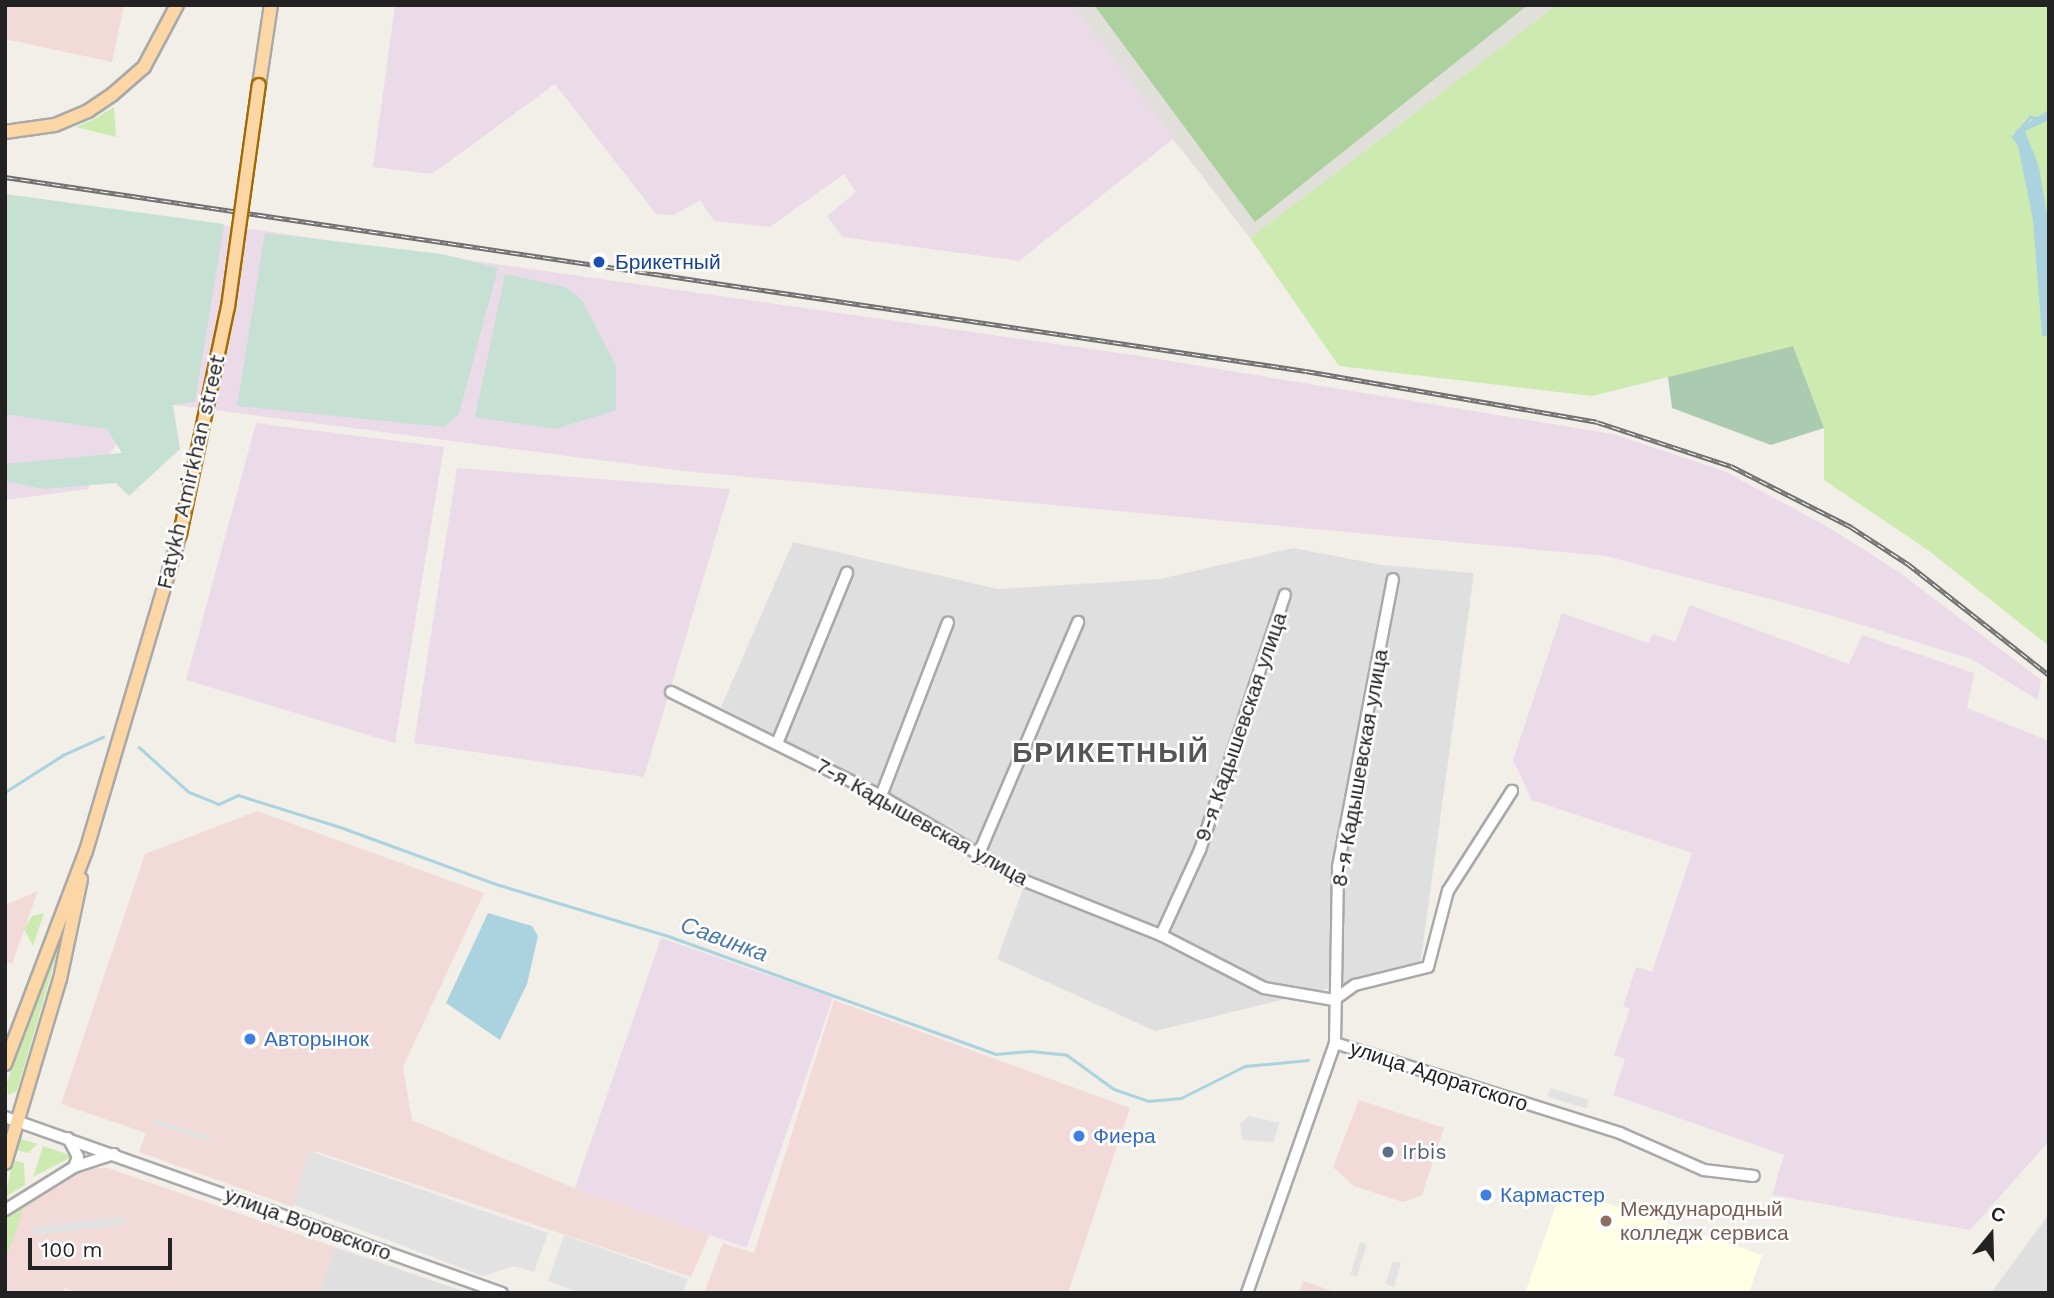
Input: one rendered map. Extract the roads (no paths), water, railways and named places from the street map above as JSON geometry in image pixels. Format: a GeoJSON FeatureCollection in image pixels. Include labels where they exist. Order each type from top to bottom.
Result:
{"type":"FeatureCollection","features":[{"type":"Feature","properties":{"kind":"main road"},"geometry":{"type":"LineString","coordinates":[[5,132],[55,125],[88,111],[113,94],[144,66],[177,5]]}},
{"type":"Feature","properties":{"kind":"main road","name":"Fatykh Amirkhan street"},"geometry":{"type":"LineString","coordinates":[[5,1064],[86,851],[180,534],[228,307],[271,5]]}},
{"type":"Feature","properties":{"kind":"main road","name":"Fatykh Amirkhan street"},"geometry":{"type":"LineString","coordinates":[[5,1163],[60,979],[86,851]]}},
{"type":"Feature","properties":{"kind":"street"},"geometry":{"type":"LineString","coordinates":[[778,741],[847,573]]}},
{"type":"Feature","properties":{"kind":"street","name":"8-я Кадышевская улица"},"geometry":{"type":"LineString","coordinates":[[1335,1043],[1338,867],[1394,579]]}},
{"type":"Feature","properties":{"kind":"street","name":"9-я Кадышевская улица"},"geometry":{"type":"LineString","coordinates":[[1161,935],[1200,850],[1285,595]]}},
{"type":"Feature","properties":{"kind":"street"},"geometry":{"type":"LineString","coordinates":[[881,796],[948,622]]}},
{"type":"Feature","properties":{"kind":"street"},"geometry":{"type":"LineString","coordinates":[[977,858],[1078,622]]}},
{"type":"Feature","properties":{"kind":"street","name":"7-я Кадышевская улица"},"geometry":{"type":"LineString","coordinates":[[671,692],[778,741],[881,796],[977,858],[1161,935],[1264,988],[1334,1000]]}},
{"type":"Feature","properties":{"kind":"street"},"geometry":{"type":"LineString","coordinates":[[1334,1000],[1355,985],[1428,967],[1448,891],[1512,791]]}},
{"type":"Feature","properties":{"kind":"street","name":"улица Адоратского"},"geometry":{"type":"LineString","coordinates":[[1247,1293],[1335,1043],[1620,1133],[1704,1171],[1754,1176]]}},
{"type":"Feature","properties":{"kind":"street","name":"улица Воровского"},"geometry":{"type":"LineString","coordinates":[[5,1117],[502,1293]]}},
{"type":"Feature","properties":{"kind":"street"},"geometry":{"type":"LineString","coordinates":[[68,1138],[78,1157],[74,1167]]}},
{"type":"Feature","properties":{"kind":"street"},"geometry":{"type":"LineString","coordinates":[[5,1210],[74,1167],[114,1154]]}},
{"type":"Feature","properties":{"kind":"water"},"geometry":{"type":"Polygon","coordinates":[[[2049,110],[2049,120],[2025,131],[2039,167],[2049,227],[2049,336],[2042,336],[2033,220],[2015,131],[2049,110]]]}},
{"type":"Feature","properties":{"kind":"water"},"geometry":{"type":"Polygon","coordinates":[[[488,913],[532,926],[538,936],[527,984],[500,1040],[446,1003],[488,913]]]}},
{"type":"Feature","properties":{"kind":"waterway"},"geometry":{"type":"LineString","coordinates":[[2019,145],[2013,137],[2030,117],[2039,118]]}},
{"type":"Feature","properties":{"kind":"waterway","name":"Савинка"},"geometry":{"type":"LineString","coordinates":[[5,792],[63,755],[103,737]]}},
{"type":"Feature","properties":{"kind":"waterway","name":"Савинка"},"geometry":{"type":"LineString","coordinates":[[139,747],[189,792],[219,804],[238,795],[343,828],[496,884],[671,937],[996,1054],[1031,1051],[1067,1055],[1114,1089],[1148,1101],[1181,1098],[1245,1066],[1308,1060]]}},
{"type":"Feature","properties":{"kind":"railway"},"geometry":{"type":"LineString","coordinates":[[5,177],[1306,371],[1597,422],[1731,466],[1851,527],[1908,564],[2049,675]]}},
{"type":"Feature","properties":{"kind":"place","name":"Брикетный"},"geometry":{"type":"Point","coordinates":[599,262]}},
{"type":"Feature","properties":{"kind":"place","name":"Авторынок"},"geometry":{"type":"Point","coordinates":[250,1039]}},
{"type":"Feature","properties":{"kind":"place","name":"Фиера"},"geometry":{"type":"Point","coordinates":[1079,1136]}},
{"type":"Feature","properties":{"kind":"place","name":"Irbis"},"geometry":{"type":"Point","coordinates":[1388,1152]}},
{"type":"Feature","properties":{"kind":"place","name":"Кармастер"},"geometry":{"type":"Point","coordinates":[1486,1195]}},
{"type":"Feature","properties":{"kind":"place","name":"Международный колледж сервиса"},"geometry":{"type":"Point","coordinates":[1606,1221]}},
{"type":"Feature","properties":{"kind":"district","name":"БРИКЕТНЫЙ"},"geometry":{"type":"Point","coordinates":[1111,753]}}]}
